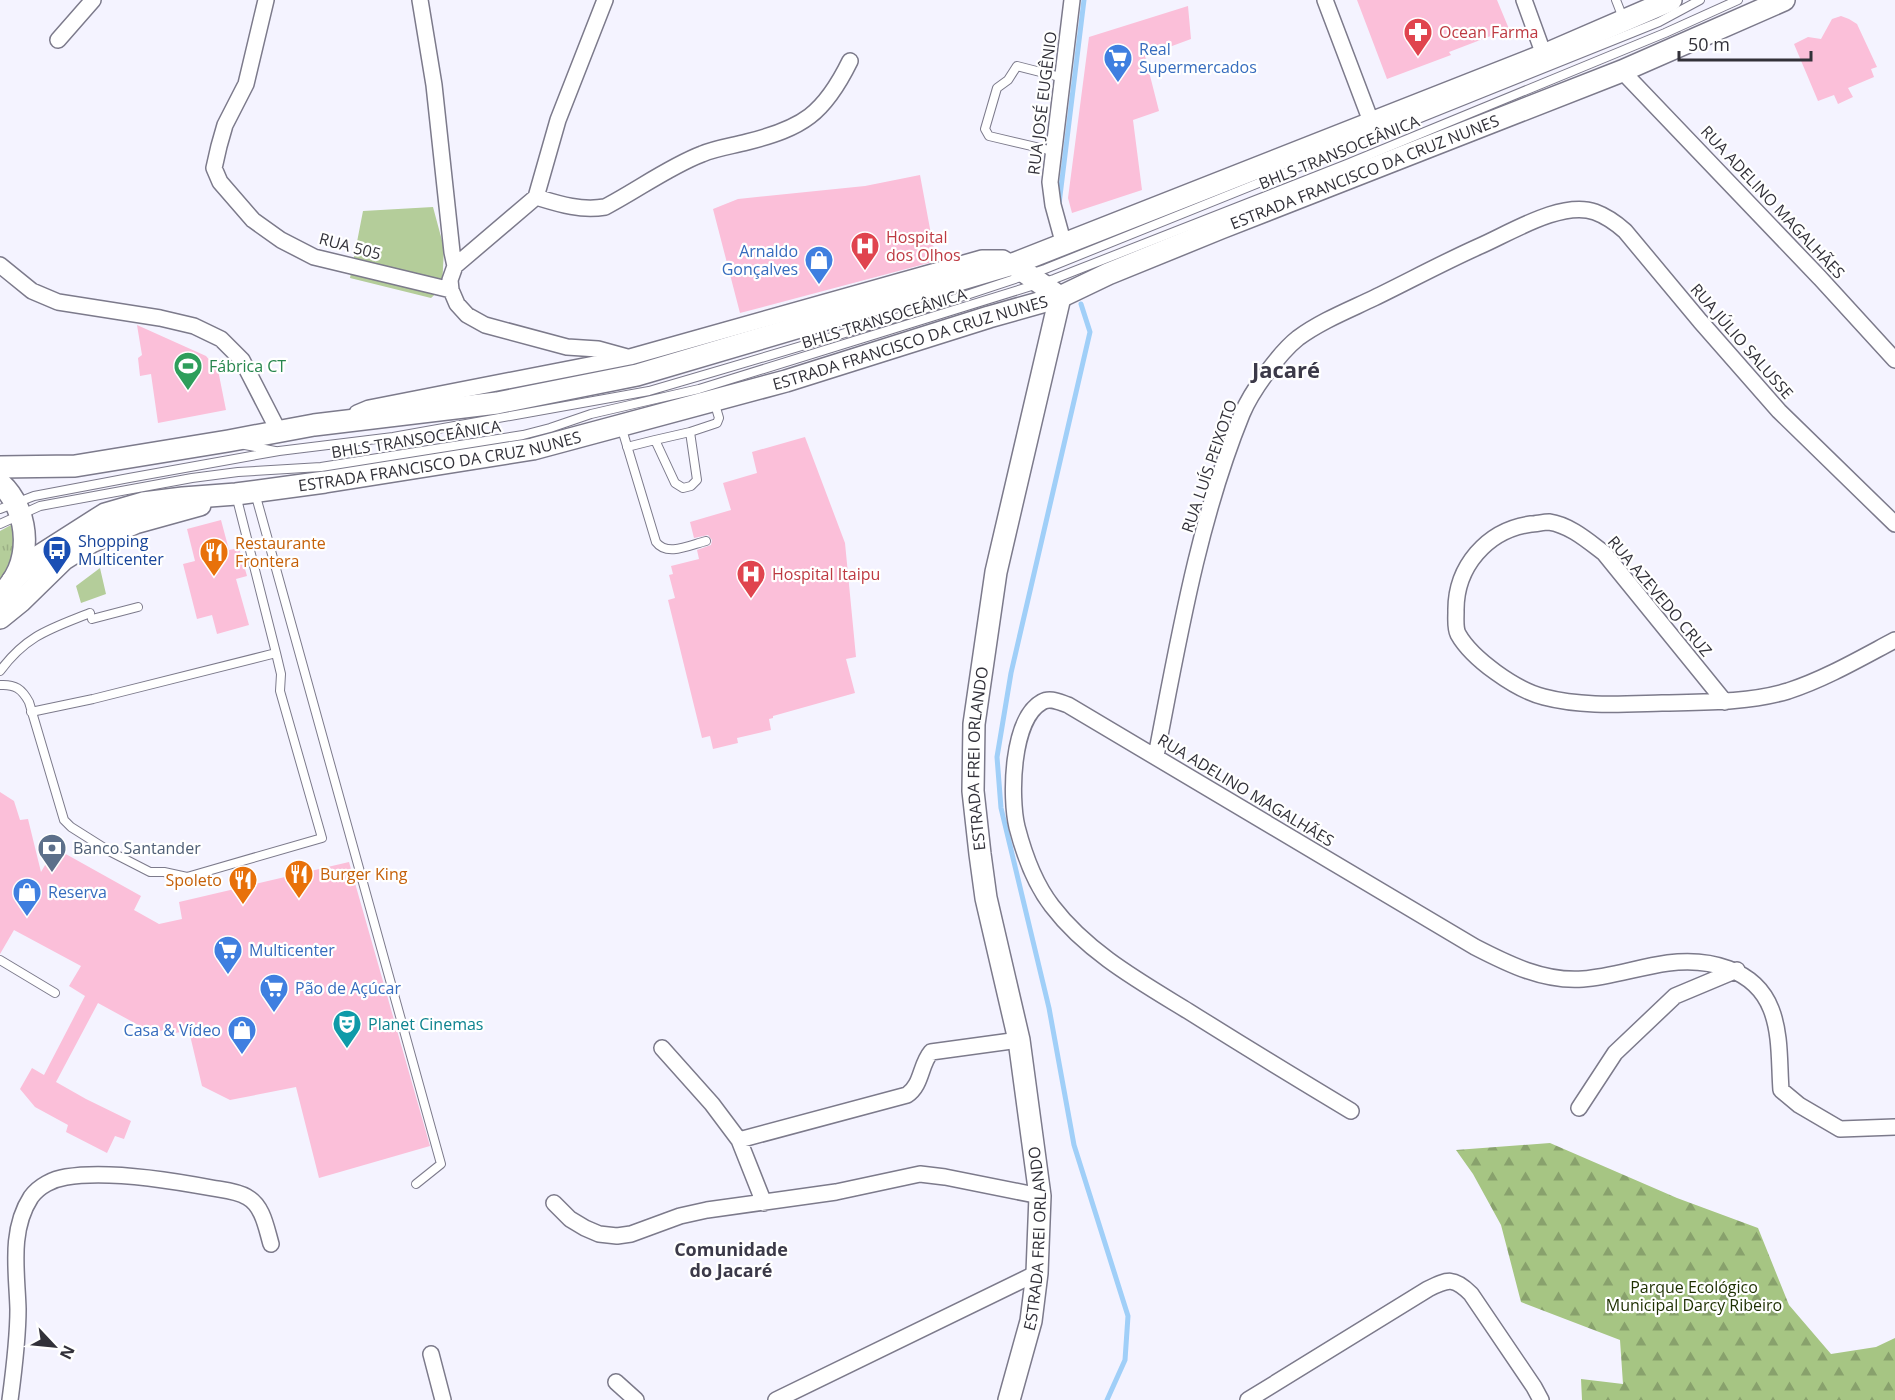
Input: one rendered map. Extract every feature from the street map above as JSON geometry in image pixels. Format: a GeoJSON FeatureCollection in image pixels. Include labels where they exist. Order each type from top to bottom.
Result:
{"type":"FeatureCollection","features":[{"type":"Feature","properties":{"kind":"main road"},"geometry":{"type":"LineString","coordinates":[[0,467],[75,466],[228,441],[279,441],[338,422],[497,403],[637,375],[1027,274],[1064,245],[1544,55],[1671,0]]}},
{"type":"Feature","properties":{"kind":"main road","name":"ESTRADA FRANCISCO DA CRUZ NUNES"},"geometry":{"type":"LineString","coordinates":[[7,587],[39,556],[105,514],[143,503],[238,494],[507,454],[553,444],[714,401],[1060,297],[1108,274],[1211,232],[1622,71],[1784,0]]}},
{"type":"Feature","properties":{"kind":"main road"},"geometry":{"type":"LineString","coordinates":[[1027,274],[1060,297]]}},
{"type":"Feature","properties":{"kind":"main road","name":"ESTRADA FREI ORLANDO"},"geometry":{"type":"LineString","coordinates":[[1010,1400],[1030,1322],[1037,1273],[1040,1196],[1019,1040],[986,898],[973,791],[974,724],[996,572],[1060,297]]}},
{"type":"Feature","properties":{"kind":"main road"},"geometry":{"type":"LineString","coordinates":[[0,483],[25,536],[22,559],[7,587]]}},
{"type":"Feature","properties":{"kind":"main road"},"geometry":{"type":"LineString","coordinates":[[0,618],[49,571],[92,542],[135,523],[238,494]]}},
{"type":"Feature","properties":{"kind":"street"},"geometry":{"type":"LineString","coordinates":[[58,40],[93,0]]}},
{"type":"Feature","properties":{"kind":"street","name":"RUA 505"},"geometry":{"type":"LineString","coordinates":[[266,0],[246,84],[225,125],[219,146],[214,168],[220,182],[253,220],[281,240],[314,257],[451,290]]}},
{"type":"Feature","properties":{"kind":"street"},"geometry":{"type":"LineString","coordinates":[[420,0],[434,85],[455,266]]}},
{"type":"Feature","properties":{"kind":"street"},"geometry":{"type":"LineString","coordinates":[[605,0],[558,120],[536,196],[455,266],[450,280],[451,290],[457,304],[467,315],[485,325],[514,335],[567,347],[598,349],[630,357]]}},
{"type":"Feature","properties":{"kind":"street","name":"RUA JOSÉ EUGÊNIO"},"geometry":{"type":"LineString","coordinates":[[1064,245],[1053,205],[1050,182],[1072,0]]}},
{"type":"Feature","properties":{"kind":"street"},"geometry":{"type":"LineString","coordinates":[[1325,0],[1372,124]]}},
{"type":"Feature","properties":{"kind":"street"},"geometry":{"type":"LineString","coordinates":[[1524,0],[1544,55]]}},
{"type":"Feature","properties":{"kind":"street"},"geometry":{"type":"LineString","coordinates":[[536,196],[571,207],[590,209],[605,207],[701,154],[788,129],[809,118],[825,104],[838,87],[850,61]]}},
{"type":"Feature","properties":{"kind":"street","name":"RUA ADELINO MAGALHÃES"},"geometry":{"type":"LineString","coordinates":[[1622,71],[1895,360]]}},
{"type":"Feature","properties":{"kind":"street","name":"RUA JÚLIO SALUSSE"},"geometry":{"type":"LineString","coordinates":[[1552,214],[1575,208],[1594,211],[1610,219],[1625,231],[1779,411],[1895,524]]}},
{"type":"Feature","properties":{"kind":"street","name":"RUA LUÍS PEIXOTO"},"geometry":{"type":"LineString","coordinates":[[1156,756],[1174,660],[1209,514],[1243,412],[1271,367],[1298,338],[1340,315],[1473,249],[1552,214]]}},
{"type":"Feature","properties":{"kind":"street"},"geometry":{"type":"LineString","coordinates":[[338,422],[369,408],[630,357],[747,319],[982,258],[1003,258],[1027,274]]}},
{"type":"Feature","properties":{"kind":"street"},"geometry":{"type":"LineString","coordinates":[[0,265],[32,291],[58,302],[194,326],[221,339],[242,360],[279,441]]}},
{"type":"Feature","properties":{"kind":"street","name":"RUA AZEVEDO CRUZ"},"geometry":{"type":"LineString","coordinates":[[1725,702],[1604,553],[1578,534],[1548,522],[1514,526],[1488,541],[1467,565],[1456,599],[1456,632],[1477,658],[1505,679],[1543,697],[1601,704],[1725,702],[1756,698],[1788,691],[1818,679],[1895,640]]}},
{"type":"Feature","properties":{"kind":"street","name":"RUA ADELINO MAGALHÃES"},"geometry":{"type":"LineString","coordinates":[[1351,1111],[1122,970],[1083,940],[1051,905],[1029,866],[1017,825],[1013,787],[1015,755],[1024,726],[1032,711],[1042,702],[1054,700],[1068,705],[1475,947],[1509,964],[1550,977],[1582,979],[1668,963],[1696,961],[1737,970],[1758,987],[1771,1009],[1777,1035],[1781,1090],[1799,1106],[1840,1129],[1895,1127]]}},
{"type":"Feature","properties":{"kind":"street"},"geometry":{"type":"LineString","coordinates":[[1579,1108],[1615,1053],[1675,996],[1737,970]]}},
{"type":"Feature","properties":{"kind":"street"},"geometry":{"type":"LineString","coordinates":[[740,1140],[908,1095],[918,1084],[926,1058],[936,1050],[1019,1040]]}},
{"type":"Feature","properties":{"kind":"street"},"geometry":{"type":"LineString","coordinates":[[662,1048],[712,1104],[740,1140],[764,1203]]}},
{"type":"Feature","properties":{"kind":"street"},"geometry":{"type":"LineString","coordinates":[[554,1203],[570,1219],[585,1228],[599,1234],[616,1236],[631,1234],[680,1216],[707,1210],[836,1192],[920,1174],[1040,1196]]}},
{"type":"Feature","properties":{"kind":"street"},"geometry":{"type":"LineString","coordinates":[[10,1400],[16,1355],[18,1308],[14,1264],[19,1226],[31,1197],[43,1185],[65,1177],[106,1176],[145,1178],[237,1192],[256,1204],[262,1214],[271,1244]]}},
{"type":"Feature","properties":{"kind":"street"},"geometry":{"type":"LineString","coordinates":[[777,1400],[1037,1273]]}},
{"type":"Feature","properties":{"kind":"street"},"geometry":{"type":"LineString","coordinates":[[1248,1400],[1428,1289],[1444,1281],[1452,1281],[1461,1284],[1471,1294],[1541,1400]]}},
{"type":"Feature","properties":{"kind":"street"},"geometry":{"type":"LineString","coordinates":[[431,1354],[443,1400]]}},
{"type":"Feature","properties":{"kind":"street"},"geometry":{"type":"LineString","coordinates":[[616,1382],[636,1400]]}},
{"type":"Feature","properties":{"kind":"lane"},"geometry":{"type":"LineString","coordinates":[[1616,0],[1624,21]]}},
{"type":"Feature","properties":{"kind":"lane","name":"BHLS TRANSOCEÂNICA"},"geometry":{"type":"LineString","coordinates":[[12,508],[40,506],[192,478],[238,472],[321,467],[523,435],[591,414],[699,389],[1027,274],[1648,27],[1700,0]]}},
{"type":"Feature","properties":{"kind":"lane","name":"BHLS TRANSOCEÂNICA"},"geometry":{"type":"LineString","coordinates":[[0,524],[12,508],[34,496],[87,486],[279,441],[393,437],[649,391],[909,314],[1347,164],[1665,33],[1738,0]]}},
{"type":"Feature","properties":{"kind":"lane"},"geometry":{"type":"LineString","coordinates":[[1053,151],[989,136],[986,129],[997,88],[1008,80],[1017,66],[1064,78]]}},
{"type":"Feature","properties":{"kind":"lane"},"geometry":{"type":"LineString","coordinates":[[627,447],[717,423],[720,418],[714,401]]}},
{"type":"Feature","properties":{"kind":"lane"},"geometry":{"type":"LineString","coordinates":[[621,425],[656,542],[660,548],[668,550],[705,541]]}},
{"type":"Feature","properties":{"kind":"lane"},"geometry":{"type":"LineString","coordinates":[[655,440],[675,483],[683,488],[691,486],[697,480],[690,432]]}},
{"type":"Feature","properties":{"kind":"lane"},"geometry":{"type":"LineString","coordinates":[[143,503],[192,478]]}},
{"type":"Feature","properties":{"kind":"lane"},"geometry":{"type":"LineString","coordinates":[[0,685],[15,686],[24,693],[64,820],[71,827],[110,851],[150,872],[164,872],[187,877],[322,838],[280,691],[281,674],[238,494]]}},
{"type":"Feature","properties":{"kind":"lane"},"geometry":{"type":"LineString","coordinates":[[238,494],[441,1164],[416,1184]]}},
{"type":"Feature","properties":{"kind":"lane"},"geometry":{"type":"LineString","coordinates":[[0,671],[21,647],[46,629],[91,616],[138,607]]}},
{"type":"Feature","properties":{"kind":"lane"},"geometry":{"type":"LineString","coordinates":[[31,712],[93,699],[276,653]]}},
{"type":"Feature","properties":{"kind":"lane"},"geometry":{"type":"LineString","coordinates":[[0,960],[56,993]]}},
{"type":"Feature","properties":{"kind":"green space"},"geometry":{"type":"Polygon","coordinates":[[[433,207],[444,248],[442,288],[431,298],[350,278],[363,211],[433,207]]]}},
{"type":"Feature","properties":{"kind":"green space"},"geometry":{"type":"Polygon","coordinates":[[[11,525],[12,553],[0,579],[0,531],[11,525]]]}},
{"type":"Feature","properties":{"kind":"green space"},"geometry":{"type":"Polygon","coordinates":[[[100,568],[106,594],[81,603],[76,586],[100,568]]]}},
{"type":"Feature","properties":{"kind":"green space","name":"Parque Ecológico Municipal Darcy Ribeiro"},"geometry":{"type":"Polygon","coordinates":[[[1550,1143],[1677,1198],[1758,1228],[1789,1305],[1831,1354],[1876,1347],[1895,1338],[1895,1400],[1582,1400],[1581,1379],[1623,1384],[1620,1340],[1521,1302],[1501,1225],[1473,1174],[1456,1150],[1550,1143]]]}},
{"type":"Feature","properties":{"kind":"building"},"geometry":{"type":"Polygon","coordinates":[[[1357,0],[1497,0],[1509,29],[1449,52],[1451,55],[1387,79],[1357,0]]]}},
{"type":"Feature","properties":{"kind":"building","name":"Real Supermercados"},"geometry":{"type":"Polygon","coordinates":[[[1188,6],[1191,39],[1145,56],[1159,111],[1133,120],[1142,190],[1072,213],[1068,198],[1089,37],[1188,6]]]}},
{"type":"Feature","properties":{"kind":"building"},"geometry":{"type":"Polygon","coordinates":[[[1841,16],[1857,24],[1877,67],[1871,69],[1874,77],[1848,88],[1853,97],[1838,104],[1834,95],[1818,101],[1794,44],[1808,37],[1821,39],[1832,19],[1841,16]]]}},
{"type":"Feature","properties":{"kind":"building"},"geometry":{"type":"Polygon","coordinates":[[[920,175],[936,261],[740,313],[713,209],[738,199],[865,186],[920,175]]]}},
{"type":"Feature","properties":{"kind":"building","name":"Fábrica CT"},"geometry":{"type":"Polygon","coordinates":[[[137,325],[206,356],[218,370],[226,410],[158,423],[151,374],[140,376],[138,358],[142,355],[137,325]]]}},
{"type":"Feature","properties":{"kind":"building","name":"Hospital Itaipu"},"geometry":{"type":"Polygon","coordinates":[[[805,437],[845,543],[856,657],[846,659],[855,693],[773,716],[769,719],[771,730],[737,738],[738,743],[713,749],[710,736],[702,738],[668,600],[675,598],[669,575],[673,574],[671,566],[699,559],[697,550],[711,545],[712,540],[708,535],[694,538],[690,522],[731,510],[723,483],[757,473],[752,452],[805,437]]]}},
{"type":"Feature","properties":{"kind":"building","name":"Restaurante Frontera"},"geometry":{"type":"Polygon","coordinates":[[[221,520],[229,550],[239,548],[247,576],[236,579],[249,625],[217,634],[212,615],[197,619],[183,564],[195,561],[187,529],[221,520]]]}},
{"type":"Feature","properties":{"kind":"building","name":"Multicenter"},"geometry":{"type":"Polygon","coordinates":[[[0,792],[14,801],[20,820],[28,819],[41,872],[55,848],[141,896],[134,910],[159,924],[182,919],[179,902],[349,862],[430,1146],[319,1178],[296,1087],[230,1100],[202,1086],[189,1031],[167,1034],[167,1030],[151,1032],[98,1003],[56,1082],[131,1121],[124,1139],[115,1136],[107,1153],[66,1132],[68,1125],[35,1107],[20,1089],[32,1068],[44,1075],[85,996],[69,986],[81,966],[14,930],[0,954],[0,792]]]}},
{"type":"Feature","properties":{"kind":"waterway"},"geometry":{"type":"LineString","coordinates":[[1059,204],[1084,0]]}},
{"type":"Feature","properties":{"kind":"waterway"},"geometry":{"type":"LineString","coordinates":[[1081,304],[1090,332],[1011,673],[997,757],[1001,808],[1049,1008],[1074,1145],[1128,1316],[1125,1360],[1107,1400]]}},
{"type":"Feature","properties":{"kind":"place","name":"Ocean Farma"},"geometry":{"type":"Point","coordinates":[1418,58]}},
{"type":"Feature","properties":{"kind":"place","name":"Real Supermercados"},"geometry":{"type":"Point","coordinates":[1118,84]}},
{"type":"Feature","properties":{"kind":"place","name":"Hospital dos Olhos"},"geometry":{"type":"Point","coordinates":[865,272]}},
{"type":"Feature","properties":{"kind":"place","name":"Arnaldo Gonçalves"},"geometry":{"type":"Point","coordinates":[819,286]}},
{"type":"Feature","properties":{"kind":"place","name":"Fábrica CT"},"geometry":{"type":"Point","coordinates":[188,392]}},
{"type":"Feature","properties":{"kind":"place","name":"Shopping Multicenter"},"geometry":{"type":"Point","coordinates":[57,576]}},
{"type":"Feature","properties":{"kind":"place","name":"Restaurante Frontera"},"geometry":{"type":"Point","coordinates":[214,578]}},
{"type":"Feature","properties":{"kind":"place","name":"Hospital Itaipu"},"geometry":{"type":"Point","coordinates":[751,600]}},
{"type":"Feature","properties":{"kind":"place","name":"Banco Santander"},"geometry":{"type":"Point","coordinates":[52,874]}},
{"type":"Feature","properties":{"kind":"place","name":"Burger King"},"geometry":{"type":"Point","coordinates":[299,900]}},
{"type":"Feature","properties":{"kind":"place","name":"Spoleto"},"geometry":{"type":"Point","coordinates":[243,906]}},
{"type":"Feature","properties":{"kind":"place","name":"Reserva"},"geometry":{"type":"Point","coordinates":[27,918]}},
{"type":"Feature","properties":{"kind":"place","name":"Multicenter"},"geometry":{"type":"Point","coordinates":[228,976]}},
{"type":"Feature","properties":{"kind":"place","name":"Pão de Açúcar"},"geometry":{"type":"Point","coordinates":[274,1014]}},
{"type":"Feature","properties":{"kind":"place","name":"Planet Cinemas"},"geometry":{"type":"Point","coordinates":[347,1050]}},
{"type":"Feature","properties":{"kind":"place","name":"Casa & Vídeo"},"geometry":{"type":"Point","coordinates":[242,1056]}},
{"type":"Feature","properties":{"kind":"district","name":"Jacaré"},"geometry":{"type":"Point","coordinates":[1286,370]}},
{"type":"Feature","properties":{"kind":"district","name":"Comunidade do Jacaré"},"geometry":{"type":"Point","coordinates":[731,1260]}}]}
